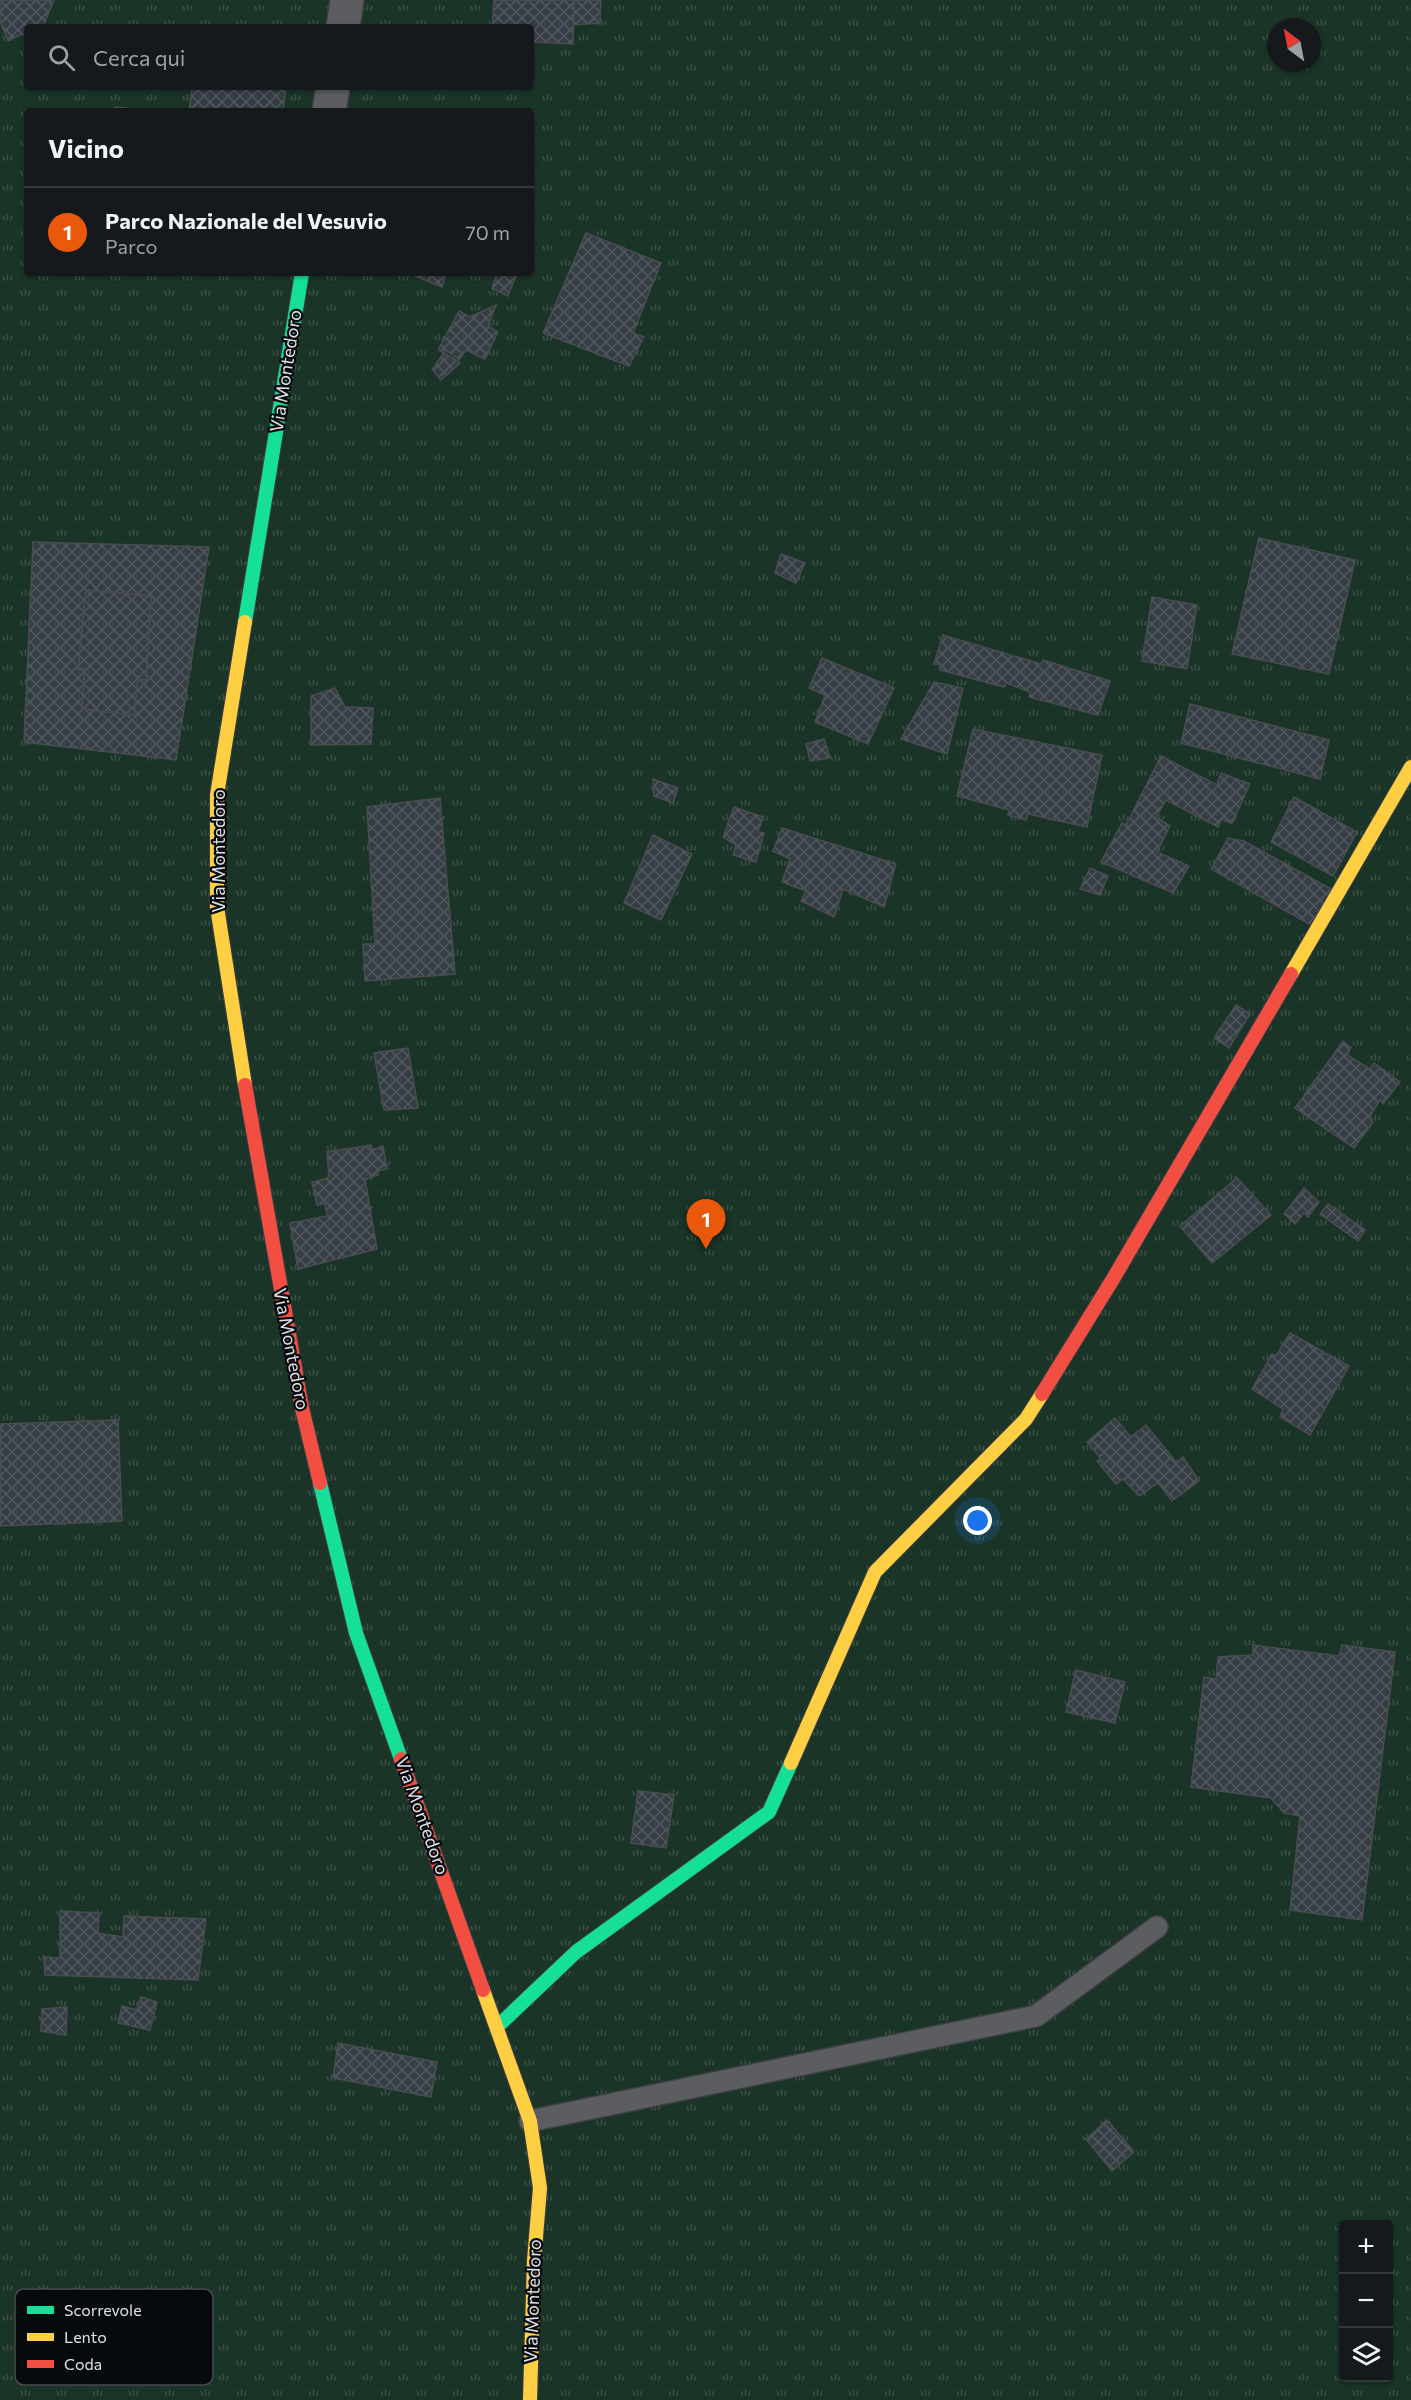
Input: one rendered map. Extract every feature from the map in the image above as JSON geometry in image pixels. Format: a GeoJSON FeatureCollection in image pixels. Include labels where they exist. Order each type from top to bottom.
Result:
{"type":"FeatureCollection","features":[{"type":"Feature","properties":{"kind":"street"},"geometry":{"type":"LineString","coordinates":[[343,24],[347,0]]}},
{"type":"Feature","properties":{"kind":"street"},"geometry":{"type":"LineString","coordinates":[[330,108],[332,90]]}},
{"type":"Feature","properties":{"kind":"street","name":"Via Montedoro"},"geometry":{"type":"LineString","coordinates":[[302,276],[217,795],[217,907],[257,1161],[302,1408],[356,1633],[530,2121],[540,2188],[534,2261],[530,2400]]}},
{"type":"Feature","properties":{"kind":"street"},"geometry":{"type":"LineString","coordinates":[[498,2026],[576,1952],[769,1812],[875,1572],[1026,1419],[1113,1279],[1411,767]]}},
{"type":"Feature","properties":{"kind":"lane"},"geometry":{"type":"LineString","coordinates":[[530,2121],[1036,2016],[1157,1927]]}},
{"type":"Feature","properties":{"kind":"green space"},"geometry":{"type":"Polygon","coordinates":[[[0,0],[1411,0],[1411,2400],[0,2400],[0,0]]]}},
{"type":"Feature","properties":{"kind":"building"},"geometry":{"type":"Polygon","coordinates":[[[0,0],[54,0],[44,24],[24,24],[24,35],[8,41],[0,21],[0,0]]]}},
{"type":"Feature","properties":{"kind":"building"},"geometry":{"type":"Polygon","coordinates":[[[494,0],[574,0],[573,44],[534,42],[534,24],[492,24],[494,0]]]}},
{"type":"Feature","properties":{"kind":"building"},"geometry":{"type":"Polygon","coordinates":[[[574,0],[601,0],[600,23],[574,25],[574,0]]]}},
{"type":"Feature","properties":{"kind":"building"},"geometry":{"type":"Polygon","coordinates":[[[192,90],[286,90],[283,108],[189,108],[192,90]]]}},
{"type":"Feature","properties":{"kind":"building"},"geometry":{"type":"Polygon","coordinates":[[[586,233],[661,263],[633,333],[644,337],[629,366],[543,333],[586,233]]]}},
{"type":"Feature","properties":{"kind":"building"},"geometry":{"type":"Polygon","coordinates":[[[415,276],[445,276],[442,287],[415,276]]]}},
{"type":"Feature","properties":{"kind":"building"},"geometry":{"type":"Polygon","coordinates":[[[496,276],[516,276],[508,296],[492,288],[496,276]]]}},
{"type":"Feature","properties":{"kind":"building"},"geometry":{"type":"Polygon","coordinates":[[[496,305],[488,326],[498,332],[485,359],[466,350],[459,360],[445,350],[444,353],[438,350],[459,311],[470,317],[496,305]]]}},
{"type":"Feature","properties":{"kind":"building"},"geometry":{"type":"Polygon","coordinates":[[[444,353],[460,363],[441,380],[432,369],[444,353]]]}},
{"type":"Feature","properties":{"kind":"building"},"geometry":{"type":"Polygon","coordinates":[[[1259,538],[1355,560],[1329,674],[1232,654],[1259,538]]]}},
{"type":"Feature","properties":{"kind":"building"},"geometry":{"type":"Polygon","coordinates":[[[33,542],[209,547],[176,760],[24,742],[33,542]],[[86,590],[78,670],[85,669],[82,709],[134,715],[138,679],[146,680],[151,596],[86,590]]]}},
{"type":"Feature","properties":{"kind":"building"},"geometry":{"type":"Polygon","coordinates":[[[781,554],[805,563],[796,583],[775,573],[781,554]]]}},
{"type":"Feature","properties":{"kind":"building"},"geometry":{"type":"Polygon","coordinates":[[[86,590],[151,596],[146,680],[138,679],[134,715],[82,709],[85,669],[78,670],[86,590]]]}},
{"type":"Feature","properties":{"kind":"building"},"geometry":{"type":"Polygon","coordinates":[[[1152,597],[1197,605],[1187,669],[1142,661],[1152,597]]]}},
{"type":"Feature","properties":{"kind":"building"},"geometry":{"type":"Polygon","coordinates":[[[943,635],[1041,664],[1043,660],[1110,681],[1098,715],[1029,697],[1030,692],[1006,683],[1004,687],[940,670],[941,665],[934,664],[943,635]]]}},
{"type":"Feature","properties":{"kind":"building"},"geometry":{"type":"Polygon","coordinates":[[[822,658],[894,688],[868,744],[815,722],[825,695],[809,688],[822,658]]]}},
{"type":"Feature","properties":{"kind":"building"},"geometry":{"type":"Polygon","coordinates":[[[934,682],[963,688],[947,754],[901,739],[934,682]]]}},
{"type":"Feature","properties":{"kind":"building"},"geometry":{"type":"Polygon","coordinates":[[[335,688],[345,707],[373,708],[371,744],[311,745],[311,696],[335,688]]]}},
{"type":"Feature","properties":{"kind":"building"},"geometry":{"type":"Polygon","coordinates":[[[1190,704],[1329,740],[1320,779],[1181,743],[1190,704]]]}},
{"type":"Feature","properties":{"kind":"building"},"geometry":{"type":"Polygon","coordinates":[[[973,729],[1102,755],[1087,827],[1028,814],[1026,820],[1008,815],[1009,810],[957,796],[973,729]]]}},
{"type":"Feature","properties":{"kind":"building"},"geometry":{"type":"Polygon","coordinates":[[[824,739],[830,758],[810,761],[806,744],[824,739]]]}},
{"type":"Feature","properties":{"kind":"building"},"geometry":{"type":"Polygon","coordinates":[[[1161,756],[1217,785],[1221,773],[1250,784],[1232,824],[1222,819],[1218,827],[1166,800],[1156,817],[1170,826],[1157,852],[1189,866],[1173,893],[1101,862],[1122,823],[1126,825],[1161,756]]]}},
{"type":"Feature","properties":{"kind":"building"},"geometry":{"type":"Polygon","coordinates":[[[653,779],[678,788],[673,803],[654,796],[653,779]]]}},
{"type":"Feature","properties":{"kind":"building"},"geometry":{"type":"Polygon","coordinates":[[[1294,797],[1357,832],[1333,876],[1271,842],[1294,797]]]}},
{"type":"Feature","properties":{"kind":"building"},"geometry":{"type":"Polygon","coordinates":[[[440,798],[455,974],[365,981],[363,944],[375,944],[367,807],[440,798]]]}},
{"type":"Feature","properties":{"kind":"building"},"geometry":{"type":"Polygon","coordinates":[[[734,807],[763,817],[758,832],[764,833],[756,862],[733,855],[736,845],[723,837],[734,807]]]}},
{"type":"Feature","properties":{"kind":"building"},"geometry":{"type":"Polygon","coordinates":[[[782,828],[896,864],[884,907],[843,889],[834,917],[801,901],[806,891],[782,882],[790,859],[773,851],[782,828]]]}},
{"type":"Feature","properties":{"kind":"building"},"geometry":{"type":"Polygon","coordinates":[[[653,835],[692,854],[661,920],[624,903],[653,835]]]}},
{"type":"Feature","properties":{"kind":"building"},"geometry":{"type":"Polygon","coordinates":[[[1228,838],[1244,841],[1333,890],[1311,925],[1211,869],[1228,838]]]}},
{"type":"Feature","properties":{"kind":"building"},"geometry":{"type":"Polygon","coordinates":[[[1090,868],[1108,876],[1100,895],[1080,889],[1090,868]]]}},
{"type":"Feature","properties":{"kind":"building"},"geometry":{"type":"Polygon","coordinates":[[[1236,1005],[1250,1014],[1229,1048],[1214,1038],[1236,1005]]]}},
{"type":"Feature","properties":{"kind":"building"},"geometry":{"type":"Polygon","coordinates":[[[1343,1041],[1351,1048],[1347,1055],[1370,1069],[1374,1063],[1400,1082],[1383,1104],[1380,1100],[1369,1118],[1373,1122],[1354,1148],[1295,1108],[1343,1041]]]}},
{"type":"Feature","properties":{"kind":"building"},"geometry":{"type":"Polygon","coordinates":[[[408,1048],[418,1108],[384,1110],[374,1053],[408,1048]]]}},
{"type":"Feature","properties":{"kind":"building"},"geometry":{"type":"Polygon","coordinates":[[[371,1145],[372,1150],[383,1146],[387,1169],[378,1171],[378,1175],[365,1179],[377,1249],[298,1269],[290,1223],[327,1216],[325,1204],[317,1205],[312,1182],[329,1178],[327,1152],[371,1145]]]}},
{"type":"Feature","properties":{"kind":"building"},"geometry":{"type":"Polygon","coordinates":[[[1237,1178],[1271,1215],[1212,1263],[1180,1226],[1237,1178]]]}},
{"type":"Feature","properties":{"kind":"building"},"geometry":{"type":"Polygon","coordinates":[[[1304,1188],[1319,1202],[1308,1217],[1304,1213],[1295,1224],[1284,1214],[1304,1188]]]}},
{"type":"Feature","properties":{"kind":"building"},"geometry":{"type":"Polygon","coordinates":[[[1328,1204],[1365,1230],[1358,1241],[1320,1214],[1328,1204]]]}},
{"type":"Feature","properties":{"kind":"building"},"geometry":{"type":"Polygon","coordinates":[[[1290,1333],[1349,1366],[1310,1435],[1280,1417],[1283,1409],[1252,1389],[1272,1354],[1276,1356],[1290,1333]]]}},
{"type":"Feature","properties":{"kind":"building"},"geometry":{"type":"Polygon","coordinates":[[[1115,1418],[1131,1437],[1146,1425],[1177,1463],[1183,1457],[1199,1481],[1172,1501],[1158,1483],[1139,1496],[1123,1479],[1116,1484],[1097,1461],[1101,1459],[1087,1442],[1115,1418]]]}},
{"type":"Feature","properties":{"kind":"building"},"geometry":{"type":"Polygon","coordinates":[[[118,1420],[122,1521],[0,1526],[0,1424],[118,1420]]]}},
{"type":"Feature","properties":{"kind":"building"},"geometry":{"type":"Polygon","coordinates":[[[1253,1645],[1339,1656],[1342,1645],[1395,1652],[1362,1920],[1290,1910],[1300,1816],[1284,1813],[1271,1798],[1191,1787],[1204,1677],[1216,1679],[1218,1657],[1253,1655],[1253,1645]]]}},
{"type":"Feature","properties":{"kind":"building"},"geometry":{"type":"Polygon","coordinates":[[[1076,1670],[1125,1682],[1115,1723],[1066,1712],[1076,1670]]]}},
{"type":"Feature","properties":{"kind":"building"},"geometry":{"type":"Polygon","coordinates":[[[638,1791],[674,1795],[666,1848],[631,1843],[638,1791]]]}},
{"type":"Feature","properties":{"kind":"building"},"geometry":{"type":"Polygon","coordinates":[[[60,1911],[99,1913],[98,1933],[123,1937],[124,1916],[206,1919],[198,1980],[45,1975],[44,1957],[60,1958],[60,1911]]]}},
{"type":"Feature","properties":{"kind":"building"},"geometry":{"type":"Polygon","coordinates":[[[141,1997],[157,2002],[150,2030],[118,2023],[122,2006],[137,2010],[141,1997]]]}},
{"type":"Feature","properties":{"kind":"building"},"geometry":{"type":"Polygon","coordinates":[[[67,2007],[66,2035],[41,2031],[42,2009],[67,2007]]]}},
{"type":"Feature","properties":{"kind":"building"},"geometry":{"type":"Polygon","coordinates":[[[338,2043],[437,2062],[431,2097],[333,2078],[338,2043]]]}},
{"type":"Feature","properties":{"kind":"building"},"geometry":{"type":"Polygon","coordinates":[[[1107,2120],[1134,2152],[1112,2171],[1086,2139],[1107,2120]]]}},
{"type":"Feature","properties":{"kind":"traffic: fast"},"geometry":{"type":"LineString","coordinates":[[245,622],[302,276]]}},
{"type":"Feature","properties":{"kind":"traffic: fast"},"geometry":{"type":"LineString","coordinates":[[320,1483],[356,1633],[401,1759]]}},
{"type":"Feature","properties":{"kind":"traffic: fast"},"geometry":{"type":"LineString","coordinates":[[498,2026],[576,1952],[769,1812],[791,1763]]}},
{"type":"Feature","properties":{"kind":"traffic: slow"},"geometry":{"type":"LineString","coordinates":[[245,622],[217,795],[217,907],[245,1085]]}},
{"type":"Feature","properties":{"kind":"traffic: slow"},"geometry":{"type":"LineString","coordinates":[[1291,974],[1411,767]]}},
{"type":"Feature","properties":{"kind":"traffic: slow"},"geometry":{"type":"LineString","coordinates":[[791,1763],[875,1572],[1026,1419],[1042,1394]]}},
{"type":"Feature","properties":{"kind":"traffic: slow"},"geometry":{"type":"LineString","coordinates":[[483,1990],[530,2121],[540,2188],[534,2261],[530,2400]]}},
{"type":"Feature","properties":{"kind":"traffic: jam"},"geometry":{"type":"LineString","coordinates":[[1042,1394],[1113,1279],[1291,974]]}},
{"type":"Feature","properties":{"kind":"traffic: jam"},"geometry":{"type":"LineString","coordinates":[[245,1085],[302,1408],[320,1483]]}},
{"type":"Feature","properties":{"kind":"traffic: jam"},"geometry":{"type":"LineString","coordinates":[[401,1759],[483,1990]]}},
{"type":"Feature","properties":{"kind":"place","name":"Parco Nazionale del Vesuvio"},"geometry":{"type":"Point","coordinates":[706,1249]}}]}
